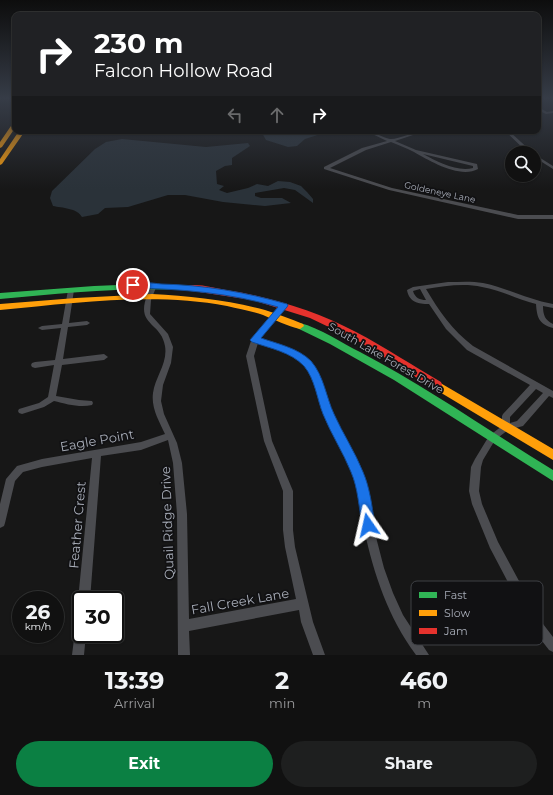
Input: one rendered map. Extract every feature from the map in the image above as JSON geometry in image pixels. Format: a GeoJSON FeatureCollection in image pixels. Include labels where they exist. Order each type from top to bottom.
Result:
{"type":"FeatureCollection","features":[{"type":"Feature","properties":{"kind":"main road"},"geometry":{"type":"LineString","coordinates":[[0,146],[12,129]]}},
{"type":"Feature","properties":{"kind":"main road"},"geometry":{"type":"LineString","coordinates":[[0,163],[20,134]]}},
{"type":"Feature","properties":{"kind":"main road","name":"South Lake Forest Drive"},"geometry":{"type":"LineString","coordinates":[[0,296],[117,286],[154,285],[225,292],[250,296],[284,305],[317,317],[353,334],[553,455]]}},
{"type":"Feature","properties":{"kind":"main road","name":"South Lake Forest Drive"},"geometry":{"type":"LineString","coordinates":[[0,307],[150,295],[219,302],[242,306],[275,316],[304,326],[338,342],[435,401],[553,476]]}},
{"type":"Feature","properties":{"kind":"street"},"geometry":{"type":"LineString","coordinates":[[374,134],[415,151],[428,160],[462,170],[471,171],[476,168],[475,165],[415,151]]}},
{"type":"Feature","properties":{"kind":"street"},"geometry":{"type":"LineString","coordinates":[[382,134],[391,140]]}},
{"type":"Feature","properties":{"kind":"street"},"geometry":{"type":"LineString","coordinates":[[391,140],[412,134]]}},
{"type":"Feature","properties":{"kind":"street"},"geometry":{"type":"LineString","coordinates":[[511,134],[524,146]]}},
{"type":"Feature","properties":{"kind":"street","name":"Goldeneye Lane"},"geometry":{"type":"LineString","coordinates":[[391,140],[364,149],[326,168],[390,189],[518,217],[553,218]]}},
{"type":"Feature","properties":{"kind":"street"},"geometry":{"type":"LineString","coordinates":[[541,160],[553,168]]}},
{"type":"Feature","properties":{"kind":"street"},"geometry":{"type":"LineString","coordinates":[[431,302],[419,302],[410,293],[410,290],[422,287],[457,284],[482,285],[538,304],[553,306]]}},
{"type":"Feature","properties":{"kind":"street","name":"Quail Ridge Drive"},"geometry":{"type":"LineString","coordinates":[[154,285],[146,309],[147,314],[167,339],[170,348],[169,360],[159,384],[157,400],[175,449],[178,466],[182,517],[184,655]]}},
{"type":"Feature","properties":{"kind":"street"},"geometry":{"type":"LineString","coordinates":[[422,287],[447,327],[458,339],[470,348],[551,394],[520,424],[506,427],[492,438],[479,459],[476,467],[474,491],[477,504],[494,545],[512,581]]}},
{"type":"Feature","properties":{"kind":"street"},"geometry":{"type":"LineString","coordinates":[[22,411],[36,408],[52,398],[71,290]]}},
{"type":"Feature","properties":{"kind":"street"},"geometry":{"type":"LineString","coordinates":[[538,304],[541,319],[545,323],[553,326]]}},
{"type":"Feature","properties":{"kind":"street"},"geometry":{"type":"LineString","coordinates":[[284,305],[255,340],[251,350],[251,364],[268,441],[288,491],[288,530],[290,547],[302,604],[319,655]]}},
{"type":"Feature","properties":{"kind":"street"},"geometry":{"type":"LineString","coordinates":[[42,328],[87,323]]}},
{"type":"Feature","properties":{"kind":"street"},"geometry":{"type":"LineString","coordinates":[[255,340],[293,352],[307,363],[311,369],[317,381],[328,414],[360,479],[372,540],[387,591],[405,630],[411,638]]}},
{"type":"Feature","properties":{"kind":"street"},"geometry":{"type":"LineString","coordinates":[[35,366],[104,357]]}},
{"type":"Feature","properties":{"kind":"street"},"geometry":{"type":"LineString","coordinates":[[506,427],[506,416],[535,385]]}},
{"type":"Feature","properties":{"kind":"street"},"geometry":{"type":"LineString","coordinates":[[52,398],[79,403],[89,403]]}},
{"type":"Feature","properties":{"kind":"street","name":"Eagle Point"},"geometry":{"type":"LineString","coordinates":[[0,523],[11,479],[20,469],[27,466],[141,446],[170,436]]}},
{"type":"Feature","properties":{"kind":"street","name":"Feather Crest"},"geometry":{"type":"LineString","coordinates":[[85,591],[97,453]]}},
{"type":"Feature","properties":{"kind":"street","name":"Fall Creek Lane"},"geometry":{"type":"LineString","coordinates":[[183,626],[302,604]]}},
{"type":"Feature","properties":{"kind":"street"},"geometry":{"type":"LineString","coordinates":[[543,633],[553,646]]}},
{"type":"Feature","properties":{"kind":"street"},"geometry":{"type":"LineString","coordinates":[[78,655],[80,643]]}},
{"type":"Feature","properties":{"kind":"street"},"geometry":{"type":"LineString","coordinates":[[416,645],[423,655]]}},
{"type":"Feature","properties":{"kind":"shaded area"},"geometry":{"type":"Polygon","coordinates":[[[263,134],[321,134],[305,139],[297,146],[288,147],[266,140],[263,134]]]}},
{"type":"Feature","properties":{"kind":"shaded area"},"geometry":{"type":"Polygon","coordinates":[[[122,139],[206,147],[248,143],[250,146],[232,158],[232,165],[225,166],[216,171],[217,184],[224,186],[219,190],[227,193],[248,188],[257,184],[268,186],[278,181],[290,182],[301,186],[313,199],[313,203],[295,190],[284,188],[255,193],[255,196],[261,198],[282,198],[291,203],[265,206],[223,202],[185,195],[168,195],[128,207],[105,208],[98,214],[82,217],[73,210],[53,206],[50,198],[52,191],[95,149],[106,142],[122,139]]]}},
{"type":"Feature","properties":{"kind":"traffic: fast"},"geometry":{"type":"LineString","coordinates":[[0,296],[118,287],[142,286],[189,288]]}},
{"type":"Feature","properties":{"kind":"traffic: fast"},"geometry":{"type":"LineString","coordinates":[[300,326],[366,359],[429,397],[553,476]]}},
{"type":"Feature","properties":{"kind":"traffic: slow"},"geometry":{"type":"LineString","coordinates":[[0,146],[12,129]]}},
{"type":"Feature","properties":{"kind":"traffic: slow"},"geometry":{"type":"LineString","coordinates":[[0,163],[20,134]]}},
{"type":"Feature","properties":{"kind":"traffic: slow"},"geometry":{"type":"LineString","coordinates":[[0,307],[114,298],[152,297],[190,299],[227,304],[264,312],[300,326]]}},
{"type":"Feature","properties":{"kind":"traffic: slow"},"geometry":{"type":"LineString","coordinates":[[437,385],[553,455]]}},
{"type":"Feature","properties":{"kind":"traffic: jam"},"geometry":{"type":"LineString","coordinates":[[189,288],[210,290],[252,298],[313,316],[333,324],[364,340],[437,385]]}},
{"type":"Feature","properties":{"kind":"route"},"geometry":{"type":"LineString","coordinates":[[133,285],[154,285],[212,290],[250,296],[284,305],[255,340],[293,352],[307,363],[311,369],[317,381],[328,414],[358,472],[362,486],[368,525]]}}]}
